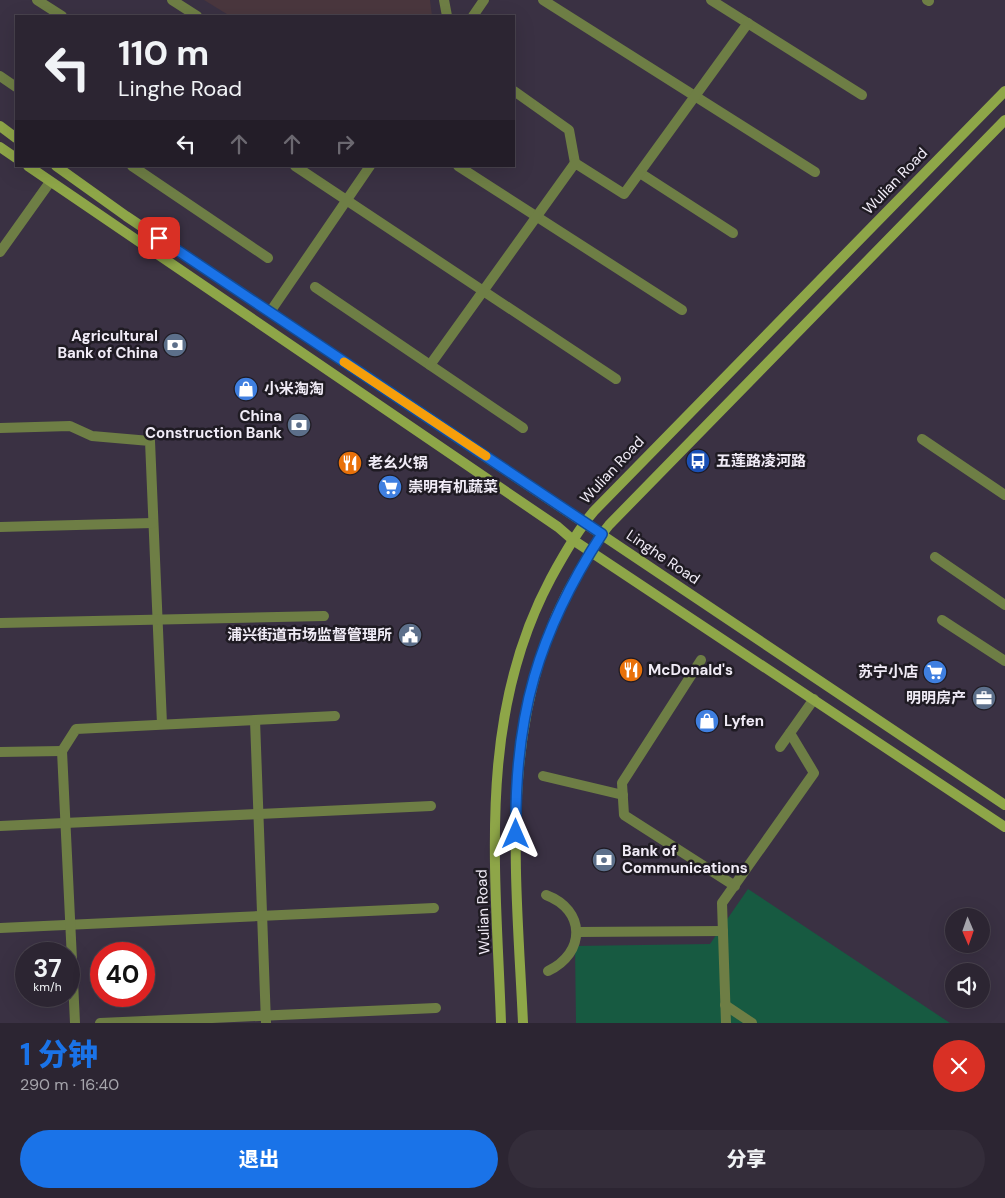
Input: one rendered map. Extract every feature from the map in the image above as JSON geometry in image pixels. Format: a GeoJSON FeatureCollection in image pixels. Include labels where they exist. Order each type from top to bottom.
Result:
{"type":"FeatureCollection","features":[{"type":"Feature","properties":{"kind":"street"},"geometry":{"type":"LineString","coordinates":[[37,0],[60,15]]}},
{"type":"Feature","properties":{"kind":"street"},"geometry":{"type":"LineString","coordinates":[[172,0],[195,15]]}},
{"type":"Feature","properties":{"kind":"street"},"geometry":{"type":"LineString","coordinates":[[444,0],[447,15]]}},
{"type":"Feature","properties":{"kind":"street"},"geometry":{"type":"LineString","coordinates":[[474,15],[484,0]]}},
{"type":"Feature","properties":{"kind":"street"},"geometry":{"type":"LineString","coordinates":[[543,0],[815,172]]}},
{"type":"Feature","properties":{"kind":"street"},"geometry":{"type":"LineString","coordinates":[[711,0],[862,95]]}},
{"type":"Feature","properties":{"kind":"street"},"geometry":{"type":"LineString","coordinates":[[575,163],[624,194],[748,23]]}},
{"type":"Feature","properties":{"kind":"street"},"geometry":{"type":"LineString","coordinates":[[0,76],[15,86]]}},
{"type":"Feature","properties":{"kind":"street","name":"Wulian Road"},"geometry":{"type":"LineString","coordinates":[[501,1023],[495,816],[496,783],[502,720],[517,659],[540,599],[584,523],[668,434],[1005,91]]}},
{"type":"Feature","properties":{"kind":"street"},"geometry":{"type":"LineString","coordinates":[[430,365],[575,163],[569,130],[515,92]]}},
{"type":"Feature","properties":{"kind":"street"},"geometry":{"type":"LineString","coordinates":[[523,1023],[516,816],[523,724],[537,665],[559,608],[602,534],[1005,120]]}},
{"type":"Feature","properties":{"kind":"street"},"geometry":{"type":"LineString","coordinates":[[0,126],[15,137]]}},
{"type":"Feature","properties":{"kind":"street"},"geometry":{"type":"LineString","coordinates":[[0,147],[15,157]]}},
{"type":"Feature","properties":{"kind":"street"},"geometry":{"type":"LineString","coordinates":[[29,167],[558,527],[573,540],[1005,827]]}},
{"type":"Feature","properties":{"kind":"street","name":"Linghe Road"},"geometry":{"type":"LineString","coordinates":[[57,167],[270,312],[1005,805]]}},
{"type":"Feature","properties":{"kind":"street"},"geometry":{"type":"LineString","coordinates":[[133,167],[268,258]]}},
{"type":"Feature","properties":{"kind":"street"},"geometry":{"type":"LineString","coordinates":[[297,167],[616,379]]}},
{"type":"Feature","properties":{"kind":"street"},"geometry":{"type":"LineString","coordinates":[[270,312],[369,167]]}},
{"type":"Feature","properties":{"kind":"street"},"geometry":{"type":"LineString","coordinates":[[460,167],[682,310]]}},
{"type":"Feature","properties":{"kind":"street"},"geometry":{"type":"LineString","coordinates":[[640,173],[733,232]]}},
{"type":"Feature","properties":{"kind":"street"},"geometry":{"type":"LineString","coordinates":[[0,252],[50,182]]}},
{"type":"Feature","properties":{"kind":"street"},"geometry":{"type":"LineString","coordinates":[[315,287],[522,428]]}},
{"type":"Feature","properties":{"kind":"street"},"geometry":{"type":"LineString","coordinates":[[0,428],[70,426],[92,436],[150,441],[162,724]]}},
{"type":"Feature","properties":{"kind":"street"},"geometry":{"type":"LineString","coordinates":[[922,439],[1005,495]]}},
{"type":"Feature","properties":{"kind":"street"},"geometry":{"type":"LineString","coordinates":[[0,527],[154,523]]}},
{"type":"Feature","properties":{"kind":"street"},"geometry":{"type":"LineString","coordinates":[[935,557],[1005,605]]}},
{"type":"Feature","properties":{"kind":"street"},"geometry":{"type":"LineString","coordinates":[[0,623],[324,616]]}},
{"type":"Feature","properties":{"kind":"street"},"geometry":{"type":"LineString","coordinates":[[942,620],[1005,662]]}},
{"type":"Feature","properties":{"kind":"street"},"geometry":{"type":"LineString","coordinates":[[701,660],[622,783],[624,815],[735,886]]}},
{"type":"Feature","properties":{"kind":"street"},"geometry":{"type":"LineString","coordinates":[[780,747],[814,699]]}},
{"type":"Feature","properties":{"kind":"street"},"geometry":{"type":"LineString","coordinates":[[75,1023],[62,751],[76,729],[335,716]]}},
{"type":"Feature","properties":{"kind":"street"},"geometry":{"type":"LineString","coordinates":[[255,720],[266,1019]]}},
{"type":"Feature","properties":{"kind":"street"},"geometry":{"type":"LineString","coordinates":[[726,1023],[722,903],[814,773],[790,733]]}},
{"type":"Feature","properties":{"kind":"street"},"geometry":{"type":"LineString","coordinates":[[0,752],[62,751]]}},
{"type":"Feature","properties":{"kind":"street"},"geometry":{"type":"LineString","coordinates":[[543,776],[623,795]]}},
{"type":"Feature","properties":{"kind":"street"},"geometry":{"type":"LineString","coordinates":[[0,826],[431,806]]}},
{"type":"Feature","properties":{"kind":"street"},"geometry":{"type":"LineString","coordinates":[[546,895],[564,905],[572,914],[577,932],[568,957],[560,966],[548,971]]}},
{"type":"Feature","properties":{"kind":"street"},"geometry":{"type":"LineString","coordinates":[[0,928],[434,908]]}},
{"type":"Feature","properties":{"kind":"street"},"geometry":{"type":"LineString","coordinates":[[577,932],[723,931]]}},
{"type":"Feature","properties":{"kind":"street"},"geometry":{"type":"LineString","coordinates":[[725,1005],[752,1023]]}},
{"type":"Feature","properties":{"kind":"street"},"geometry":{"type":"LineString","coordinates":[[100,1023],[266,1019],[436,1008]]}},
{"type":"Feature","properties":{"kind":"shaded area"},"geometry":{"type":"Polygon","coordinates":[[[204,0],[430,0],[432,15],[228,15],[204,0]]]}},
{"type":"Feature","properties":{"kind":"green space"},"geometry":{"type":"Polygon","coordinates":[[[748,889],[950,1023],[576,1023],[575,946],[710,944],[748,889]]]}},
{"type":"Feature","properties":{"kind":"slow traffic"},"geometry":{"type":"LineString","coordinates":[[344,362],[486,456]]}},
{"type":"Feature","properties":{"kind":"place","name":"Agricultural Bank of China"},"geometry":{"type":"Point","coordinates":[175,345]}},
{"type":"Feature","properties":{"kind":"place","name":"小米淘淘"},"geometry":{"type":"Point","coordinates":[246,389]}},
{"type":"Feature","properties":{"kind":"place","name":"China Construction Bank"},"geometry":{"type":"Point","coordinates":[299,425]}},
{"type":"Feature","properties":{"kind":"place","name":"五莲路凌河路"},"geometry":{"type":"Point","coordinates":[698,461]}},
{"type":"Feature","properties":{"kind":"place","name":"老幺火锅"},"geometry":{"type":"Point","coordinates":[350,463]}},
{"type":"Feature","properties":{"kind":"place","name":"崇明有机蔬菜"},"geometry":{"type":"Point","coordinates":[390,487]}},
{"type":"Feature","properties":{"kind":"place","name":"浦兴街道市场监督管理所"},"geometry":{"type":"Point","coordinates":[410,635]}},
{"type":"Feature","properties":{"kind":"place","name":"McDonald's"},"geometry":{"type":"Point","coordinates":[631,670]}},
{"type":"Feature","properties":{"kind":"place","name":"苏宁小店"},"geometry":{"type":"Point","coordinates":[935,672]}},
{"type":"Feature","properties":{"kind":"place","name":"明明房产"},"geometry":{"type":"Point","coordinates":[984,698]}},
{"type":"Feature","properties":{"kind":"place","name":"Lyfen"},"geometry":{"type":"Point","coordinates":[707,721]}},
{"type":"Feature","properties":{"kind":"place","name":"Bank of Communications"},"geometry":{"type":"Point","coordinates":[604,860]}},
{"type":"Feature","properties":{"kind":"route"},"geometry":{"type":"LineString","coordinates":[[159,238],[602,534],[559,608],[537,665],[523,724],[519,754],[516,834]]}}]}
